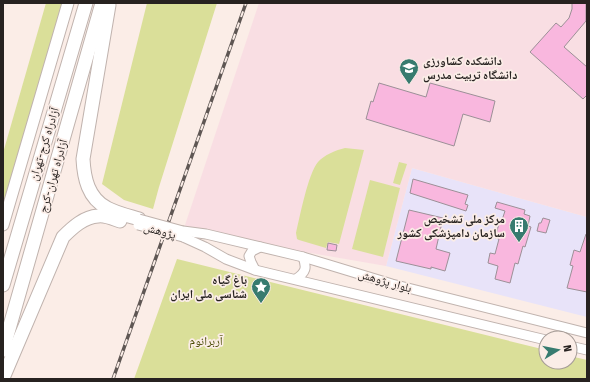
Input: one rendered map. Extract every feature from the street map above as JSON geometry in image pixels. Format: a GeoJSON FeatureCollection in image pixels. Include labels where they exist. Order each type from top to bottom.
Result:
{"type":"FeatureCollection","features":[{"type":"Feature","properties":{"kind":"highway","name":"آزادراه کرج-تهران"},"geometry":{"type":"LineString","coordinates":[[3,285],[86,3]]}},
{"type":"Feature","properties":{"kind":"highway","name":"آزادراه تهران-کرج"},"geometry":{"type":"LineString","coordinates":[[3,350],[102,3]]}},
{"type":"Feature","properties":{"kind":"highway"},"geometry":{"type":"LineString","coordinates":[[110,3],[82,159],[87,186],[94,196],[106,208],[139,222]]}},
{"type":"Feature","properties":{"kind":"highway"},"geometry":{"type":"LineString","coordinates":[[3,378],[63,237],[78,223],[99,215],[139,222]]}},
{"type":"Feature","properties":{"kind":"main road"},"geometry":{"type":"LineString","coordinates":[[3,225],[68,3]]}},
{"type":"Feature","properties":{"kind":"street","name":"پژوهش"},"geometry":{"type":"LineString","coordinates":[[139,222],[183,234]]}},
{"type":"Feature","properties":{"kind":"street","name":"بلوار پژوهش"},"geometry":{"type":"LineString","coordinates":[[183,234],[206,234],[302,257],[392,284],[587,333]]}},
{"type":"Feature","properties":{"kind":"street","name":"بلوار پژوهش"},"geometry":{"type":"LineString","coordinates":[[183,234],[226,259],[256,270],[538,338]]}},
{"type":"Feature","properties":{"kind":"street"},"geometry":{"type":"LineString","coordinates":[[256,270],[249,256],[252,251],[260,247]]}},
{"type":"Feature","properties":{"kind":"street"},"geometry":{"type":"LineString","coordinates":[[296,279],[304,274],[306,269],[306,264],[302,257]]}},
{"type":"Feature","properties":{"kind":"shaded area","name":"دانشکده کشاورزی دانشگاه تربیت مدرس"},"geometry":{"type":"Polygon","coordinates":[[[259,3],[587,3],[587,217],[412,168],[386,266],[183,231],[259,3]]]}},
{"type":"Feature","properties":{"kind":"shaded area"},"geometry":{"type":"Polygon","coordinates":[[[412,168],[587,217],[587,317],[386,266],[412,168]]]}},
{"type":"Feature","properties":{"kind":"green space"},"geometry":{"type":"Polygon","coordinates":[[[46,3],[64,3],[3,212],[3,153],[46,3]]]}},
{"type":"Feature","properties":{"kind":"green space"},"geometry":{"type":"Polygon","coordinates":[[[147,3],[217,3],[153,209],[124,200],[102,184],[147,3]]]}},
{"type":"Feature","properties":{"kind":"green space"},"geometry":{"type":"Polygon","coordinates":[[[345,148],[364,150],[339,244],[328,242],[326,248],[297,239],[296,233],[302,206],[314,168],[323,157],[334,151],[345,148]]]}},
{"type":"Feature","properties":{"kind":"green space"},"geometry":{"type":"Polygon","coordinates":[[[399,162],[407,164],[400,185],[393,183],[399,162]]]}},
{"type":"Feature","properties":{"kind":"green space"},"geometry":{"type":"Polygon","coordinates":[[[370,180],[400,188],[383,257],[352,249],[370,180]]]}},
{"type":"Feature","properties":{"kind":"green space","name":"باغ گیاه‌ شناسی ملی ایران"},"geometry":{"type":"Polygon","coordinates":[[[177,259],[538,348],[538,370],[578,370],[578,358],[587,360],[587,379],[134,379],[177,259]]]}},
{"type":"Feature","properties":{"kind":"building"},"geometry":{"type":"Polygon","coordinates":[[[572,3],[586,3],[586,21],[564,47],[587,67],[587,95],[583,99],[530,52],[556,23],[561,27],[569,18],[572,3]]]}},
{"type":"Feature","properties":{"kind":"building"},"geometry":{"type":"Polygon","coordinates":[[[379,83],[426,97],[430,83],[495,101],[490,122],[463,114],[454,146],[366,119],[371,101],[373,102],[379,83]]]}},
{"type":"Feature","properties":{"kind":"building"},"geometry":{"type":"Polygon","coordinates":[[[413,179],[468,195],[465,204],[468,205],[466,211],[410,193],[413,179]]]}},
{"type":"Feature","properties":{"kind":"building","name":"مرکز ملی تشخیص سازمان دامپزشکی کشور"},"geometry":{"type":"Polygon","coordinates":[[[497,202],[525,210],[524,214],[530,216],[528,226],[531,227],[525,247],[523,246],[518,264],[515,263],[510,283],[495,279],[498,266],[488,263],[490,253],[495,254],[499,239],[495,238],[500,220],[502,220],[505,211],[495,208],[497,202]]]}},
{"type":"Feature","properties":{"kind":"building"},"geometry":{"type":"Polygon","coordinates":[[[409,210],[443,218],[436,249],[450,253],[445,271],[396,261],[409,210]]]}},
{"type":"Feature","properties":{"kind":"building"},"geometry":{"type":"Polygon","coordinates":[[[543,218],[550,220],[546,233],[537,231],[539,223],[541,223],[543,218]]]}},
{"type":"Feature","properties":{"kind":"building"},"geometry":{"type":"Polygon","coordinates":[[[586,234],[587,292],[567,288],[573,266],[570,265],[574,250],[580,252],[586,234]]]}},
{"type":"Feature","properties":{"kind":"building"},"geometry":{"type":"Polygon","coordinates":[[[328,243],[337,245],[336,251],[327,250],[328,243]]]}},
{"type":"Feature","properties":{"kind":"railway"},"geometry":{"type":"LineString","coordinates":[[113,379],[246,3]]}},
{"type":"Feature","properties":{"kind":"place","name":"دانشکده کشاورزی دانشگاه تربیت مدرس"},"geometry":{"type":"Point","coordinates":[409,85]}},
{"type":"Feature","properties":{"kind":"place","name":"مرکز ملی تشخیص سازمان دامپزشکی کشور"},"geometry":{"type":"Point","coordinates":[519,243]}},
{"type":"Feature","properties":{"kind":"place","name":"باغ گیاه‌ شناسی ملی ایران"},"geometry":{"type":"Point","coordinates":[261,304]}},
{"type":"Feature","properties":{"kind":"park label","name":"آربرانوم"},"geometry":{"type":"Point","coordinates":[206,341]}}]}
